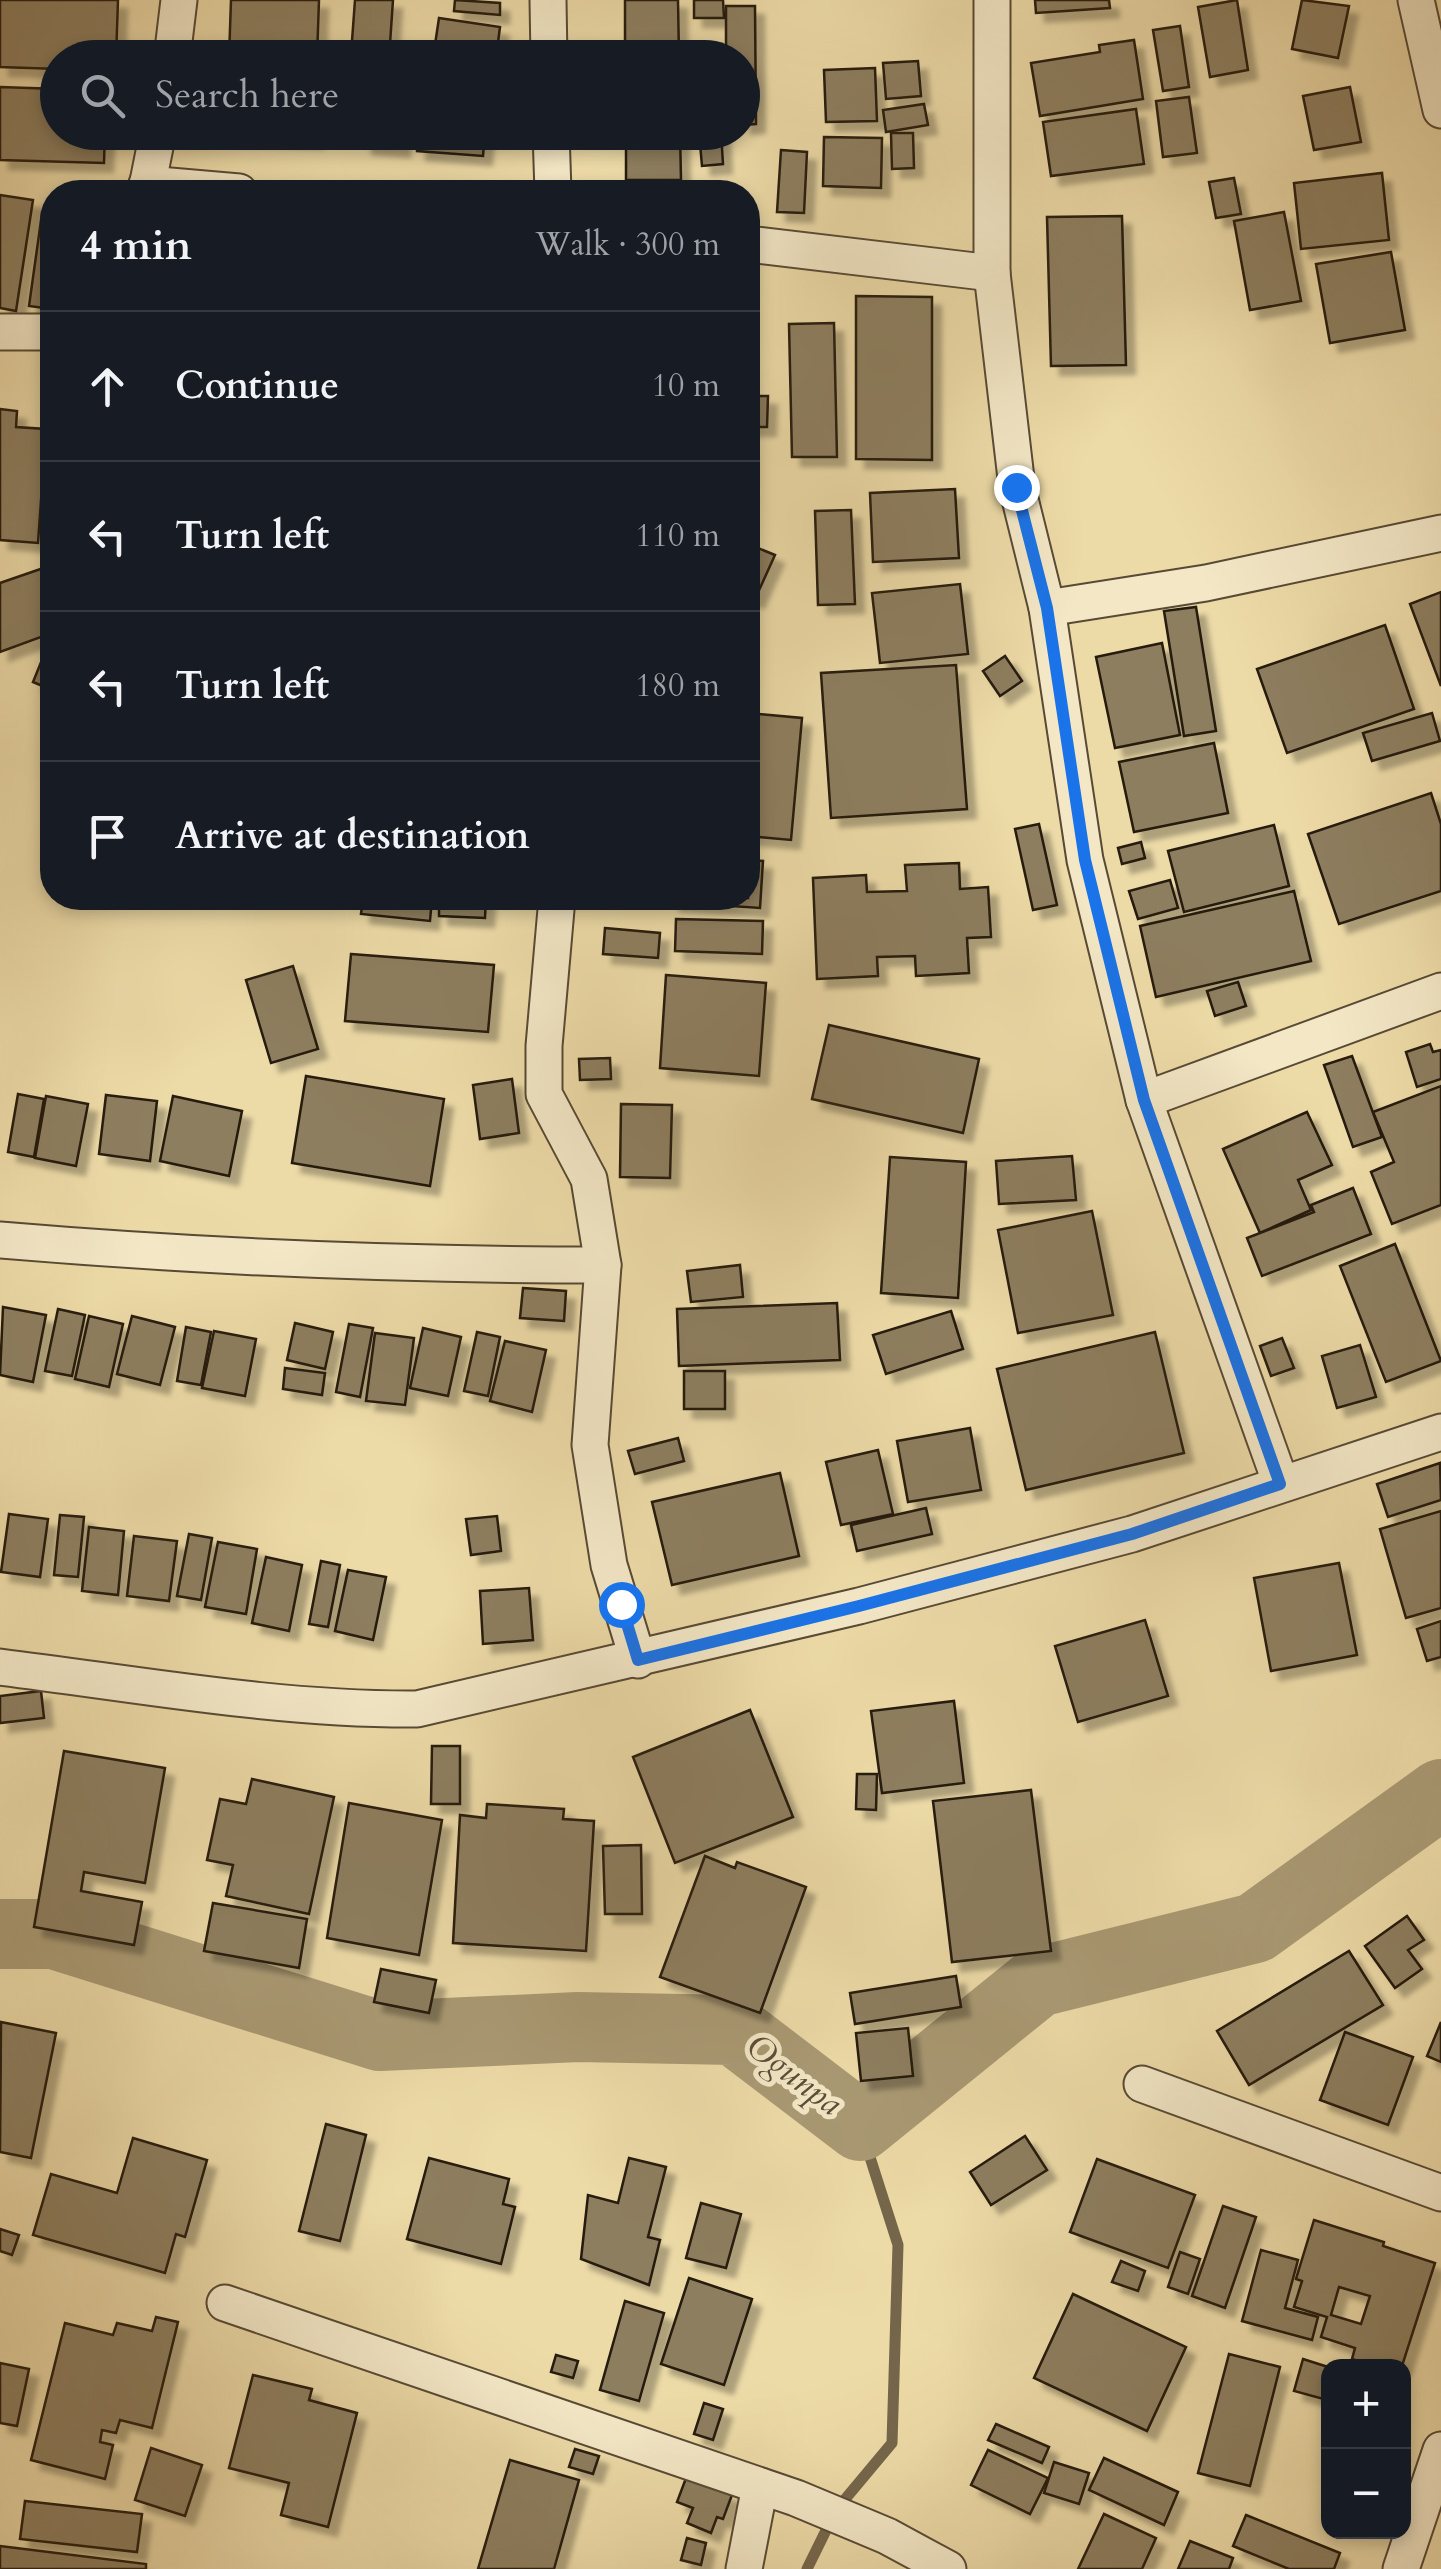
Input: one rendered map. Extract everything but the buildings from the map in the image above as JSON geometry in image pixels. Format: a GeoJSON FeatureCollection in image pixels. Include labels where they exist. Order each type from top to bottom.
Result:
{"type":"FeatureCollection","features":[{"type":"Feature","properties":{"kind":"street"},"geometry":{"type":"LineString","coordinates":[[174,40],[179,0]]}},
{"type":"Feature","properties":{"kind":"street"},"geometry":{"type":"LineString","coordinates":[[548,0],[549,40]]}},
{"type":"Feature","properties":{"kind":"street"},"geometry":{"type":"LineString","coordinates":[[992,0],[992,273],[1016,487],[1047,608],[1085,860],[1144,1100],[1280,1484]]}},
{"type":"Feature","properties":{"kind":"street"},"geometry":{"type":"LineString","coordinates":[[1416,0],[1441,110]]}},
{"type":"Feature","properties":{"kind":"street"},"geometry":{"type":"LineString","coordinates":[[149,180],[154,150]]}},
{"type":"Feature","properties":{"kind":"street"},"geometry":{"type":"LineString","coordinates":[[552,150],[553,180]]}},
{"type":"Feature","properties":{"kind":"street"},"geometry":{"type":"LineString","coordinates":[[760,245],[992,273]]}},
{"type":"Feature","properties":{"kind":"street"},"geometry":{"type":"LineString","coordinates":[[0,332],[40,332]]}},
{"type":"Feature","properties":{"kind":"street"},"geometry":{"type":"LineString","coordinates":[[1047,608],[1206,583],[1441,533]]}},
{"type":"Feature","properties":{"kind":"street"},"geometry":{"type":"LineString","coordinates":[[556,910],[544,1046],[544,1094],[589,1179],[603,1265],[590,1445],[609,1564],[638,1660]]}},
{"type":"Feature","properties":{"kind":"street"},"geometry":{"type":"LineString","coordinates":[[1144,1100],[1441,991]]}},
{"type":"Feature","properties":{"kind":"street"},"geometry":{"type":"LineString","coordinates":[[0,1240],[109,1250],[410,1265],[603,1265]]}},
{"type":"Feature","properties":{"kind":"street"},"geometry":{"type":"LineString","coordinates":[[0,1667],[264,1700],[363,1709],[418,1709],[859,1606],[1132,1534],[1441,1432]]}},
{"type":"Feature","properties":{"kind":"street"},"geometry":{"type":"LineString","coordinates":[[1142,2084],[1441,2193]]}},
{"type":"Feature","properties":{"kind":"street"},"geometry":{"type":"LineString","coordinates":[[225,2304],[796,2498],[887,2536],[948,2569]]}},
{"type":"Feature","properties":{"kind":"street"},"geometry":{"type":"LineString","coordinates":[[1401,2569],[1441,2450]]}},
{"type":"Feature","properties":{"kind":"street"},"geometry":{"type":"LineString","coordinates":[[744,2569],[760,2486]]}},
{"type":"Feature","properties":{"kind":"waterway","name":"Ogunpa"},"geometry":{"type":"LineString","coordinates":[[0,1934],[54,1934],[380,2036],[578,2027],[734,2030],[860,2126],[1038,1982],[1255,1928],[1441,1794]]}},
{"type":"Feature","properties":{"kind":"waterway"},"geometry":{"type":"LineString","coordinates":[[807,2569],[836,2510],[892,2443],[898,2245],[860,2126]]}},
{"type":"Feature","properties":{"kind":"route"},"geometry":{"type":"LineString","coordinates":[[621,1604],[638,1660],[1132,1534],[1280,1484],[1144,1100],[1085,860],[1047,608],[1016,487]]}}]}
